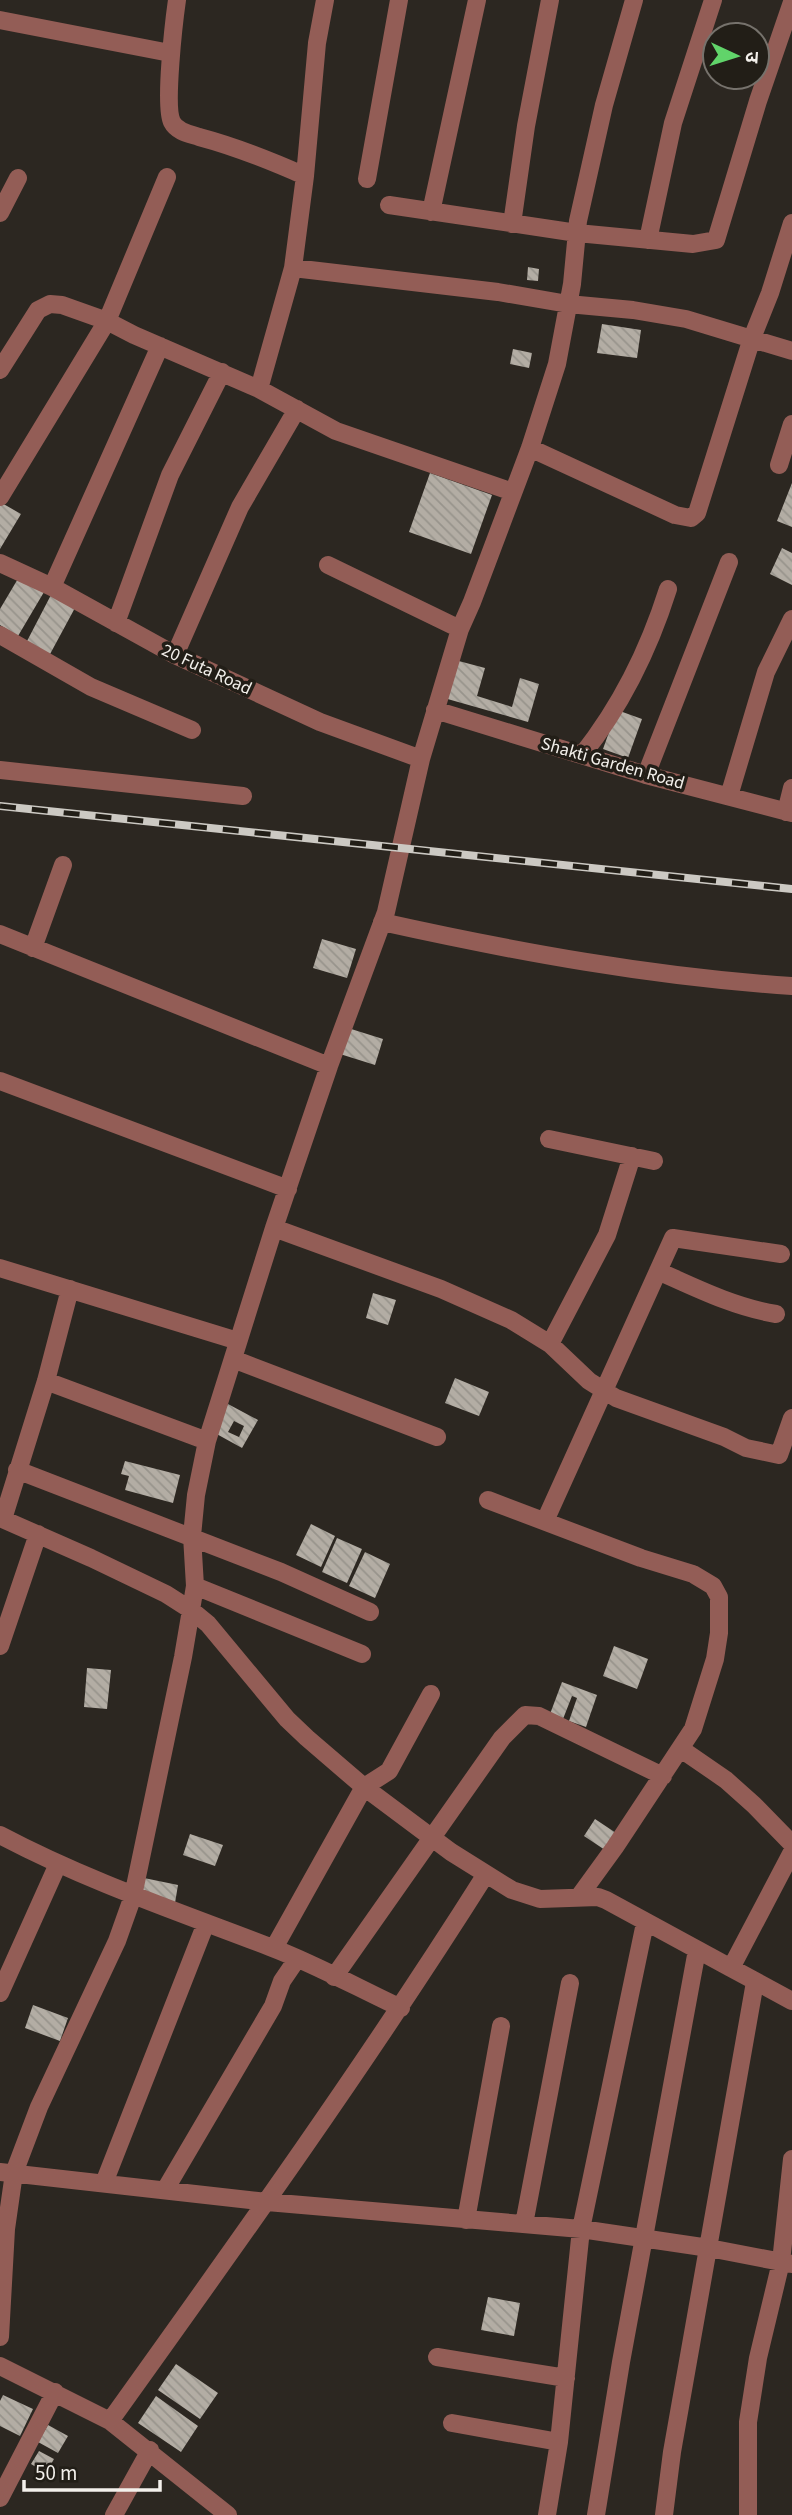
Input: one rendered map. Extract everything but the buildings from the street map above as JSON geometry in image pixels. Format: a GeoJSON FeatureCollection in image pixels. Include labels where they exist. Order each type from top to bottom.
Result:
{"type":"FeatureCollection","features":[{"type":"Feature","properties":{"kind":"street"},"geometry":{"type":"LineString","coordinates":[[177,0],[170,53],[169,110],[172,123],[181,132],[246,150],[305,176]]}},
{"type":"Feature","properties":{"kind":"street"},"geometry":{"type":"LineString","coordinates":[[259,389],[293,268],[305,176],[317,43],[325,0]]}},
{"type":"Feature","properties":{"kind":"street"},"geometry":{"type":"LineString","coordinates":[[367,178],[399,0]]}},
{"type":"Feature","properties":{"kind":"street"},"geometry":{"type":"LineString","coordinates":[[431,212],[477,0]]}},
{"type":"Feature","properties":{"kind":"street"},"geometry":{"type":"LineString","coordinates":[[512,223],[526,127],[550,0]]}},
{"type":"Feature","properties":{"kind":"street"},"geometry":{"type":"LineString","coordinates":[[0,2337],[7,2173],[112,1953],[133,1896],[183,1657],[195,1586],[192,1536],[196,1495],[207,1441],[274,1228],[382,922],[421,759],[460,629],[530,448],[556,364],[568,304],[577,233],[604,105],[634,0]]}},
{"type":"Feature","properties":{"kind":"street"},"geometry":{"type":"LineString","coordinates":[[648,240],[673,123],[713,0]]}},
{"type":"Feature","properties":{"kind":"street"},"geometry":{"type":"LineString","coordinates":[[389,205],[577,233],[693,244],[716,240],[792,2]]}},
{"type":"Feature","properties":{"kind":"street"},"geometry":{"type":"LineString","coordinates":[[0,20],[170,53]]}},
{"type":"Feature","properties":{"kind":"street"},"geometry":{"type":"LineString","coordinates":[[0,497],[107,321],[167,177]]}},
{"type":"Feature","properties":{"kind":"street"},"geometry":{"type":"LineString","coordinates":[[0,213],[18,178]]}},
{"type":"Feature","properties":{"kind":"street"},"geometry":{"type":"LineString","coordinates":[[530,448],[675,515],[691,518],[697,513],[752,338],[770,293],[792,223]]}},
{"type":"Feature","properties":{"kind":"street"},"geometry":{"type":"LineString","coordinates":[[293,268],[633,310],[673,317],[792,351]]}},
{"type":"Feature","properties":{"kind":"street"},"geometry":{"type":"LineString","coordinates":[[0,370],[38,310],[50,304],[62,305],[107,321],[259,389],[336,431],[513,492]]}},
{"type":"Feature","properties":{"kind":"street"},"geometry":{"type":"LineString","coordinates":[[52,587],[160,346]]}},
{"type":"Feature","properties":{"kind":"street"},"geometry":{"type":"LineString","coordinates":[[116,623],[170,475],[222,372]]}},
{"type":"Feature","properties":{"kind":"street"},"geometry":{"type":"LineString","coordinates":[[175,655],[240,507],[297,409]]}},
{"type":"Feature","properties":{"kind":"street"},"geometry":{"type":"LineString","coordinates":[[779,465],[792,424]]}},
{"type":"Feature","properties":{"kind":"street"},"geometry":{"type":"LineString","coordinates":[[646,775],[729,562]]}},
{"type":"Feature","properties":{"kind":"street","name":"20 Futa Road"},"geometry":{"type":"LineString","coordinates":[[0,563],[52,587],[175,655],[320,722],[421,759]]}},
{"type":"Feature","properties":{"kind":"street"},"geometry":{"type":"LineString","coordinates":[[328,565],[460,629]]}},
{"type":"Feature","properties":{"kind":"street"},"geometry":{"type":"LineString","coordinates":[[582,754],[642,660],[668,589]]}},
{"type":"Feature","properties":{"kind":"street"},"geometry":{"type":"LineString","coordinates":[[729,796],[766,672],[792,619]]}},
{"type":"Feature","properties":{"kind":"street"},"geometry":{"type":"LineString","coordinates":[[0,635],[90,687],[192,730]]}},
{"type":"Feature","properties":{"kind":"street","name":"Shakti Garden Road"},"geometry":{"type":"LineString","coordinates":[[435,710],[646,775],[789,813]]}},
{"type":"Feature","properties":{"kind":"street"},"geometry":{"type":"LineString","coordinates":[[0,770],[243,796]]}},
{"type":"Feature","properties":{"kind":"street"},"geometry":{"type":"LineString","coordinates":[[789,813],[792,788]]}},
{"type":"Feature","properties":{"kind":"street"},"geometry":{"type":"LineString","coordinates":[[33,948],[63,865]]}},
{"type":"Feature","properties":{"kind":"street"},"geometry":{"type":"LineString","coordinates":[[382,922],[471,942],[670,974],[792,986]]}},
{"type":"Feature","properties":{"kind":"street"},"geometry":{"type":"LineString","coordinates":[[0,934],[329,1066]]}},
{"type":"Feature","properties":{"kind":"street"},"geometry":{"type":"LineString","coordinates":[[0,1081],[288,1189]]}},
{"type":"Feature","properties":{"kind":"street"},"geometry":{"type":"LineString","coordinates":[[549,1139],[654,1161]]}},
{"type":"Feature","properties":{"kind":"street"},"geometry":{"type":"LineString","coordinates":[[550,1344],[607,1235],[632,1156]]}},
{"type":"Feature","properties":{"kind":"street"},"geometry":{"type":"LineString","coordinates":[[274,1228],[442,1289],[511,1320],[550,1344],[589,1381],[603,1390],[628,1403],[724,1437],[746,1448],[779,1455],[792,1418]]}},
{"type":"Feature","properties":{"kind":"street"},"geometry":{"type":"LineString","coordinates":[[545,1521],[673,1238],[781,1254]]}},
{"type":"Feature","properties":{"kind":"street"},"geometry":{"type":"LineString","coordinates":[[0,1268],[238,1341]]}},
{"type":"Feature","properties":{"kind":"street"},"geometry":{"type":"LineString","coordinates":[[658,1271],[739,1306],[776,1314]]}},
{"type":"Feature","properties":{"kind":"street"},"geometry":{"type":"LineString","coordinates":[[70,1290],[46,1381],[1,1518],[166,1594],[191,1610],[208,1624],[287,1719],[364,1787],[433,1838],[512,1890],[540,1899],[606,1900],[792,2001]]}},
{"type":"Feature","properties":{"kind":"street"},"geometry":{"type":"LineString","coordinates":[[233,1359],[437,1437]]}},
{"type":"Feature","properties":{"kind":"street"},"geometry":{"type":"LineString","coordinates":[[46,1381],[207,1441]]}},
{"type":"Feature","properties":{"kind":"street"},"geometry":{"type":"LineString","coordinates":[[18,1470],[192,1536],[370,1612]]}},
{"type":"Feature","properties":{"kind":"street"},"geometry":{"type":"LineString","coordinates":[[488,1500],[640,1559],[694,1574],[713,1586],[719,1597],[715,1659],[693,1729],[578,1898]]}},
{"type":"Feature","properties":{"kind":"street"},"geometry":{"type":"LineString","coordinates":[[0,1646],[38,1534]]}},
{"type":"Feature","properties":{"kind":"street"},"geometry":{"type":"LineString","coordinates":[[195,1586],[362,1654]]}},
{"type":"Feature","properties":{"kind":"street"},"geometry":{"type":"LineString","coordinates":[[274,1948],[364,1787],[389,1771],[431,1695]]}},
{"type":"Feature","properties":{"kind":"street"},"geometry":{"type":"LineString","coordinates":[[334,1976],[502,1738],[525,1715],[539,1716],[663,1776]]}},
{"type":"Feature","properties":{"kind":"street"},"geometry":{"type":"LineString","coordinates":[[681,1749],[726,1780],[792,1844]]}},
{"type":"Feature","properties":{"kind":"street"},"geometry":{"type":"LineString","coordinates":[[0,1835],[58,1864],[133,1896],[274,1948],[401,2008]]}},
{"type":"Feature","properties":{"kind":"street"},"geometry":{"type":"LineString","coordinates":[[731,1968],[792,1853]]}},
{"type":"Feature","properties":{"kind":"street"},"geometry":{"type":"LineString","coordinates":[[1,1986],[58,1864]]}},
{"type":"Feature","properties":{"kind":"street"},"geometry":{"type":"LineString","coordinates":[[110,2421],[267,2202],[401,2008],[486,1874]]}},
{"type":"Feature","properties":{"kind":"street"},"geometry":{"type":"LineString","coordinates":[[104,2183],[205,1923]]}},
{"type":"Feature","properties":{"kind":"street"},"geometry":{"type":"LineString","coordinates":[[547,2515],[559,2442],[581,2229],[645,1923]]}},
{"type":"Feature","properties":{"kind":"street"},"geometry":{"type":"LineString","coordinates":[[596,2515],[697,1950]]}},
{"type":"Feature","properties":{"kind":"street"},"geometry":{"type":"LineString","coordinates":[[165,2190],[273,2006],[282,1981],[297,1959]]}},
{"type":"Feature","properties":{"kind":"street"},"geometry":{"type":"LineString","coordinates":[[664,2515],[671,2452],[755,1982]]}},
{"type":"Feature","properties":{"kind":"street"},"geometry":{"type":"LineString","coordinates":[[524,2224],[570,1983]]}},
{"type":"Feature","properties":{"kind":"street"},"geometry":{"type":"LineString","coordinates":[[466,2220],[501,2026]]}},
{"type":"Feature","properties":{"kind":"street"},"geometry":{"type":"LineString","coordinates":[[748,2515],[748,2422],[752,2390],[787,2263],[792,2159]]}},
{"type":"Feature","properties":{"kind":"street"},"geometry":{"type":"LineString","coordinates":[[7,2173],[267,2202],[581,2229],[787,2263]]}},
{"type":"Feature","properties":{"kind":"street"},"geometry":{"type":"LineString","coordinates":[[437,2357],[566,2378]]}},
{"type":"Feature","properties":{"kind":"street"},"geometry":{"type":"LineString","coordinates":[[0,2366],[110,2421],[228,2515]]}},
{"type":"Feature","properties":{"kind":"street"},"geometry":{"type":"LineString","coordinates":[[0,2498],[55,2392]]}},
{"type":"Feature","properties":{"kind":"street"},"geometry":{"type":"LineString","coordinates":[[452,2423],[559,2442]]}},
{"type":"Feature","properties":{"kind":"street"},"geometry":{"type":"LineString","coordinates":[[114,2515],[150,2451]]}},
{"type":"Feature","properties":{"kind":"railway"},"geometry":{"type":"LineString","coordinates":[[0,806],[792,889]]}}]}
